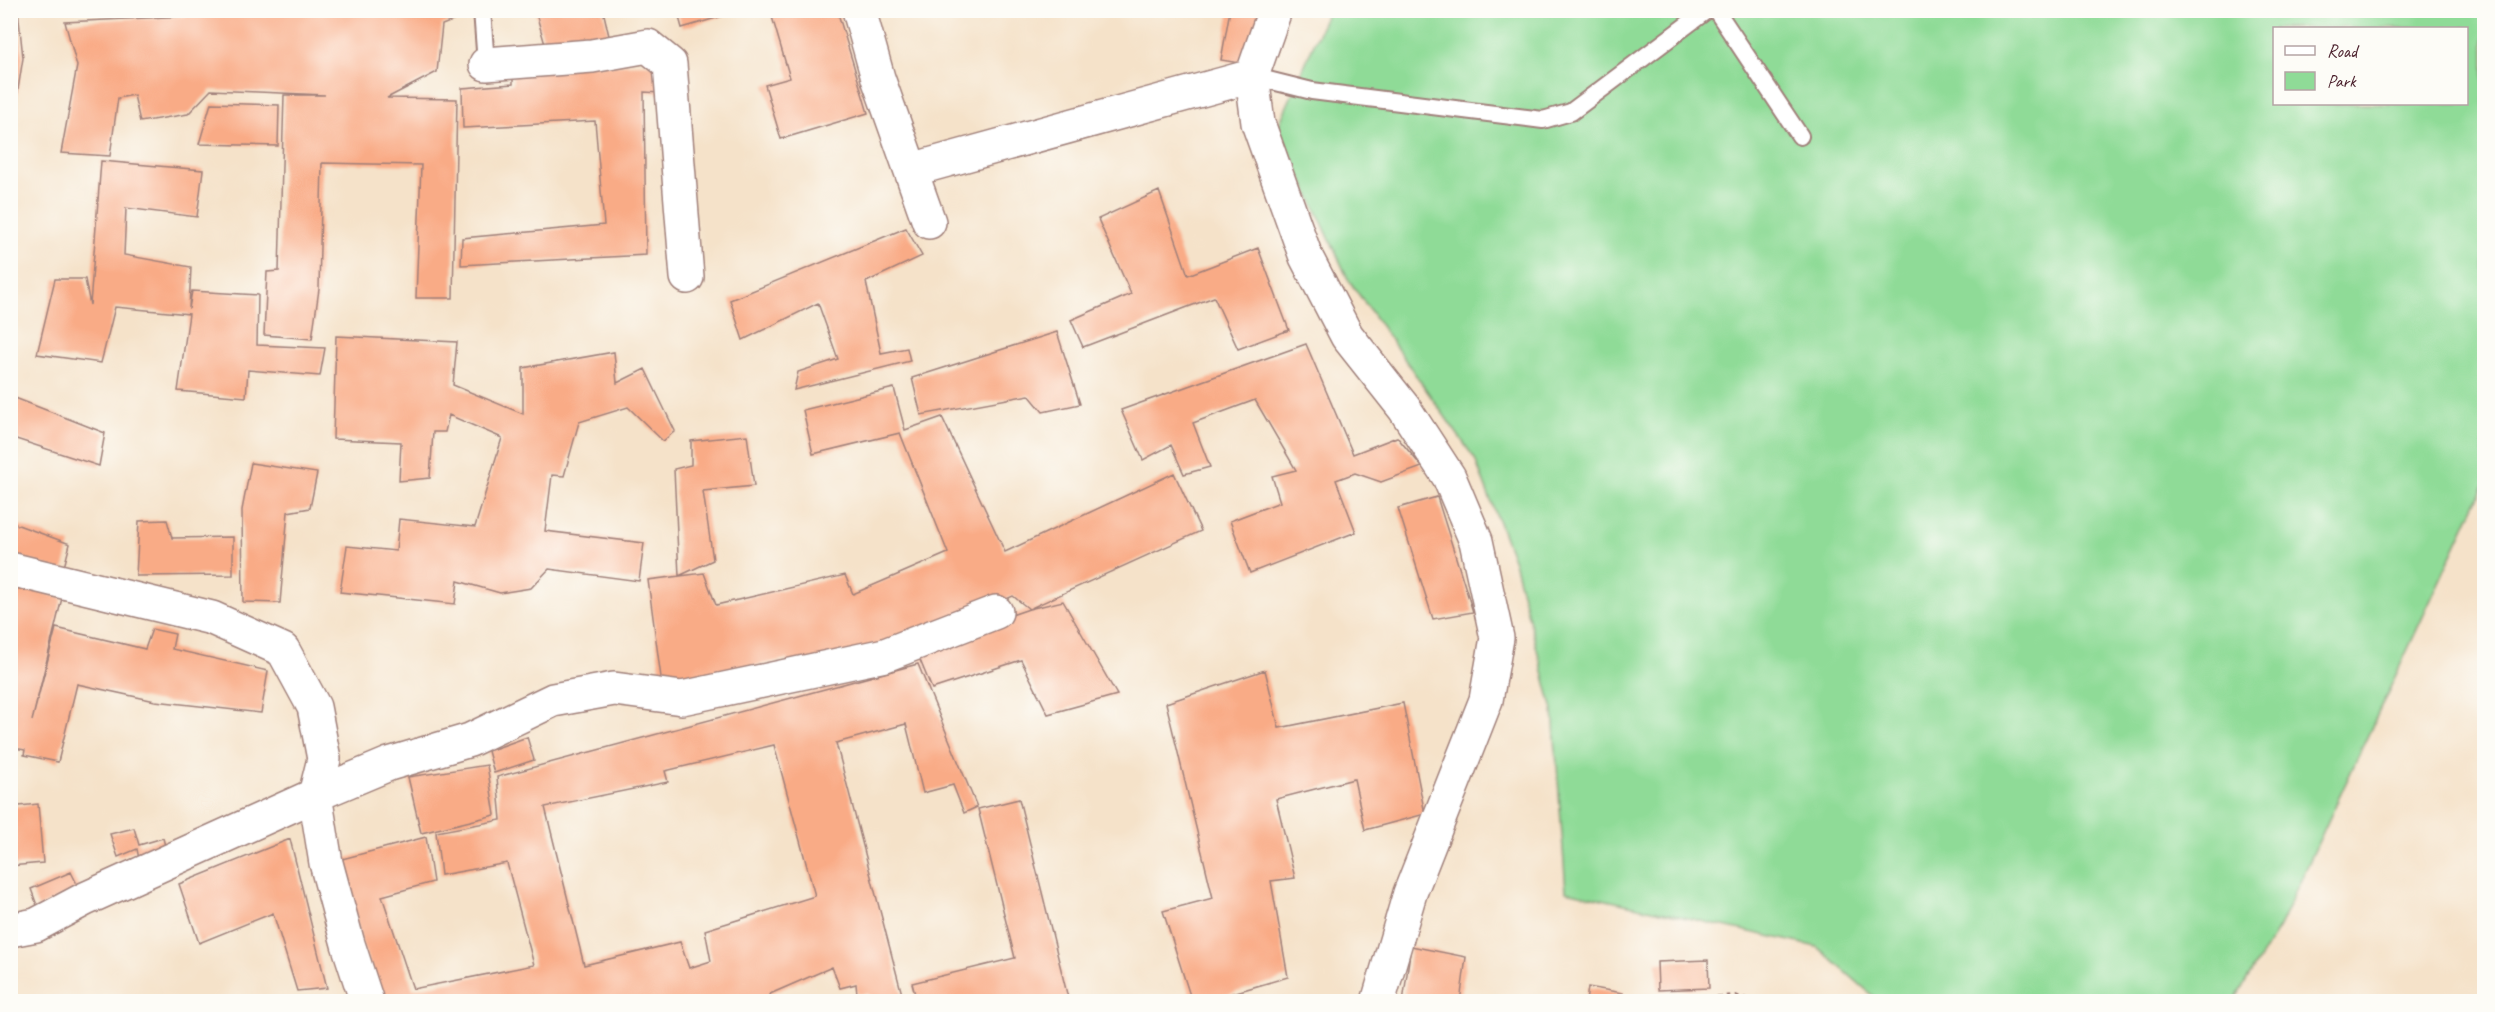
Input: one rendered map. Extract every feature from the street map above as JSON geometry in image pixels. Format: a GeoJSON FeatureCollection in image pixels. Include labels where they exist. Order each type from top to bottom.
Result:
{"type":"FeatureCollection","features":[{"type":"Feature","properties":{"kind":"street"},"geometry":{"type":"LineString","coordinates":[[859,10],[878,78],[929,222]]}},
{"type":"Feature","properties":{"kind":"street"},"geometry":{"type":"LineString","coordinates":[[1275,10],[1252,76],[1258,123],[1306,257],[1347,336],[1404,408],[1449,477],[1476,541],[1497,638],[1486,700],[1410,892],[1378,1002]]}},
{"type":"Feature","properties":{"kind":"street"},"geometry":{"type":"LineString","coordinates":[[486,64],[592,56],[648,46],[670,64],[687,277]]}},
{"type":"Feature","properties":{"kind":"street"},"geometry":{"type":"LineString","coordinates":[[911,170],[1252,76]]}},
{"type":"Feature","properties":{"kind":"street"},"geometry":{"type":"LineString","coordinates":[[10,569],[212,618],[283,650],[314,707],[324,759],[315,795],[326,863],[348,944],[368,1002]]}},
{"type":"Feature","properties":{"kind":"street"},"geometry":{"type":"LineString","coordinates":[[10,930],[36,925],[85,900],[315,795],[389,764],[470,740],[553,700],[614,689],[682,698],[885,655],[996,612]]}},
{"type":"Feature","properties":{"kind":"lane"},"geometry":{"type":"LineString","coordinates":[[482,10],[486,64]]}},
{"type":"Feature","properties":{"kind":"lane"},"geometry":{"type":"LineString","coordinates":[[1252,76],[1312,91],[1543,120],[1571,112],[1707,10]]}},
{"type":"Feature","properties":{"kind":"lane"},"geometry":{"type":"LineString","coordinates":[[1716,10],[1800,136]]}},
{"type":"Feature","properties":{"kind":"path"},"geometry":{"type":"LineString","coordinates":[[1645,1002],[1735,996],[1758,1002]]}},
{"type":"Feature","properties":{"kind":"green space"},"geometry":{"type":"Polygon","coordinates":[[[1328,11],[2484,11],[2484,485],[2279,927],[2234,1001],[1879,1001],[1817,947],[1566,891],[1553,710],[1514,562],[1475,459],[1348,279],[1278,127],[1328,11]]]}},
{"type":"Feature","properties":{"kind":"building"},"geometry":{"type":"Polygon","coordinates":[[[10,10],[18,10],[23,58],[12,127],[10,10]]]}},
{"type":"Feature","properties":{"kind":"building"},"geometry":{"type":"Polygon","coordinates":[[[186,10],[455,10],[455,20],[442,25],[437,72],[387,98],[457,99],[453,298],[416,298],[421,165],[322,163],[319,289],[312,339],[264,335],[267,272],[279,271],[284,95],[325,95],[211,90],[188,114],[140,122],[134,95],[118,98],[110,156],[61,153],[77,66],[65,22],[186,16],[186,10]]]}},
{"type":"Feature","properties":{"kind":"building"},"geometry":{"type":"Polygon","coordinates":[[[535,10],[603,10],[609,36],[546,48],[535,10]]]}},
{"type":"Feature","properties":{"kind":"building"},"geometry":{"type":"Polygon","coordinates":[[[677,10],[740,10],[740,11],[682,28],[677,10]]]}},
{"type":"Feature","properties":{"kind":"building"},"geometry":{"type":"Polygon","coordinates":[[[770,10],[837,10],[868,113],[781,139],[765,85],[790,78],[770,10]]]}},
{"type":"Feature","properties":{"kind":"building"},"geometry":{"type":"Polygon","coordinates":[[[1230,10],[1261,10],[1251,65],[1221,60],[1230,10]]]}},
{"type":"Feature","properties":{"kind":"building"},"geometry":{"type":"Polygon","coordinates":[[[658,64],[661,93],[644,92],[646,255],[461,265],[462,238],[604,225],[595,121],[463,128],[462,88],[513,84],[513,66],[658,64]]]}},
{"type":"Feature","properties":{"kind":"building"},"geometry":{"type":"Polygon","coordinates":[[[211,103],[279,105],[278,146],[199,144],[211,103]]]}},
{"type":"Feature","properties":{"kind":"building"},"geometry":{"type":"Polygon","coordinates":[[[101,161],[203,170],[197,217],[126,208],[124,255],[191,267],[189,309],[192,291],[258,295],[257,345],[325,348],[320,376],[248,370],[246,397],[178,391],[189,314],[115,307],[101,363],[37,354],[55,279],[85,279],[90,305],[101,161]]]}},
{"type":"Feature","properties":{"kind":"building"},"geometry":{"type":"Polygon","coordinates":[[[1159,191],[1188,275],[1258,248],[1289,330],[1238,349],[1214,297],[1083,347],[1071,320],[1131,294],[1098,219],[1159,191]]]}},
{"type":"Feature","properties":{"kind":"building"},"geometry":{"type":"Polygon","coordinates":[[[906,228],[922,256],[866,282],[881,353],[907,348],[910,361],[794,390],[798,372],[838,359],[818,303],[743,340],[730,300],[906,228]]]}},
{"type":"Feature","properties":{"kind":"building"},"geometry":{"type":"Polygon","coordinates":[[[1057,332],[1080,404],[1043,412],[1029,395],[921,415],[912,378],[1057,332]]]}},
{"type":"Feature","properties":{"kind":"building"},"geometry":{"type":"Polygon","coordinates":[[[336,336],[457,342],[453,385],[523,414],[523,368],[614,352],[617,383],[645,369],[675,431],[663,441],[628,407],[579,422],[564,476],[552,475],[545,531],[644,543],[639,581],[549,569],[531,588],[500,593],[458,581],[455,604],[340,592],[347,546],[396,551],[399,519],[475,527],[502,438],[449,415],[445,432],[433,432],[430,478],[399,481],[401,442],[333,439],[336,336]]]}},
{"type":"Feature","properties":{"kind":"building"},"geometry":{"type":"Polygon","coordinates":[[[1306,344],[1353,454],[1397,437],[1422,467],[1381,482],[1355,473],[1336,480],[1356,532],[1250,573],[1230,521],[1280,502],[1272,476],[1296,470],[1255,400],[1193,423],[1210,467],[1184,474],[1171,445],[1143,460],[1121,410],[1306,344]]]}},
{"type":"Feature","properties":{"kind":"building"},"geometry":{"type":"Polygon","coordinates":[[[894,388],[905,430],[942,417],[1005,552],[1174,473],[1201,531],[1029,609],[1013,596],[871,657],[788,673],[787,659],[662,685],[648,580],[704,573],[716,605],[845,575],[853,594],[948,553],[900,433],[813,454],[803,410],[894,388]]]}},
{"type":"Feature","properties":{"kind":"building"},"geometry":{"type":"Polygon","coordinates":[[[10,396],[105,433],[99,466],[10,437],[10,396]]]}},
{"type":"Feature","properties":{"kind":"building"},"geometry":{"type":"Polygon","coordinates":[[[747,435],[754,486],[703,491],[713,560],[679,576],[674,469],[691,465],[691,441],[747,435]]]}},
{"type":"Feature","properties":{"kind":"building"},"geometry":{"type":"Polygon","coordinates":[[[251,463],[317,473],[310,508],[288,512],[280,603],[243,602],[242,510],[251,463]]]}},
{"type":"Feature","properties":{"kind":"building"},"geometry":{"type":"Polygon","coordinates":[[[1437,497],[1473,612],[1433,619],[1398,508],[1437,497]]]}},
{"type":"Feature","properties":{"kind":"building"},"geometry":{"type":"Polygon","coordinates":[[[167,520],[172,538],[233,537],[233,575],[136,576],[139,521],[167,520]]]}},
{"type":"Feature","properties":{"kind":"building"},"geometry":{"type":"Polygon","coordinates":[[[10,522],[70,544],[63,571],[10,554],[10,522]]]}},
{"type":"Feature","properties":{"kind":"building"},"geometry":{"type":"Polygon","coordinates":[[[10,583],[62,598],[32,721],[56,628],[145,649],[152,629],[175,634],[172,649],[268,671],[261,713],[155,701],[77,684],[58,762],[24,755],[25,750],[10,747],[10,583]]]}},
{"type":"Feature","properties":{"kind":"building"},"geometry":{"type":"Polygon","coordinates":[[[1063,601],[1117,695],[1048,714],[1021,660],[932,689],[915,648],[1029,609],[1063,601]]]}},
{"type":"Feature","properties":{"kind":"building"},"geometry":{"type":"Polygon","coordinates":[[[918,664],[977,807],[964,813],[953,785],[923,793],[906,724],[836,743],[904,1002],[871,1002],[869,994],[857,994],[856,984],[840,988],[832,967],[770,994],[772,1002],[382,1002],[360,938],[342,859],[426,837],[433,882],[382,896],[413,989],[534,965],[507,863],[441,875],[436,832],[501,820],[497,777],[918,664]],[[774,745],[665,771],[668,782],[545,807],[584,965],[680,942],[689,968],[711,961],[705,930],[815,896],[774,745]]]}},
{"type":"Feature","properties":{"kind":"building"},"geometry":{"type":"Polygon","coordinates":[[[1265,670],[1279,728],[1403,703],[1425,814],[1365,830],[1354,779],[1276,799],[1295,878],[1271,881],[1288,977],[1202,1002],[1192,1002],[1163,911],[1213,898],[1166,703],[1265,670]]]}},
{"type":"Feature","properties":{"kind":"building"},"geometry":{"type":"Polygon","coordinates":[[[527,737],[534,760],[494,773],[488,751],[527,737]]]}},
{"type":"Feature","properties":{"kind":"building"},"geometry":{"type":"Polygon","coordinates":[[[487,765],[495,815],[421,833],[408,777],[487,765]]]}},
{"type":"Feature","properties":{"kind":"building"},"geometry":{"type":"Polygon","coordinates":[[[1019,799],[1069,1002],[917,1002],[912,983],[1015,958],[978,809],[1019,799]]]}},
{"type":"Feature","properties":{"kind":"building"},"geometry":{"type":"Polygon","coordinates":[[[38,804],[43,863],[10,866],[10,807],[38,804]]]}},
{"type":"Feature","properties":{"kind":"building"},"geometry":{"type":"Polygon","coordinates":[[[134,828],[139,845],[163,838],[167,854],[140,864],[137,849],[118,857],[110,834],[134,828]]]}},
{"type":"Feature","properties":{"kind":"building"},"geometry":{"type":"Polygon","coordinates":[[[290,839],[327,988],[297,991],[273,913],[199,943],[179,884],[290,839]]]}},
{"type":"Feature","properties":{"kind":"building"},"geometry":{"type":"Polygon","coordinates":[[[71,872],[79,888],[38,908],[31,889],[71,872]]]}},
{"type":"Feature","properties":{"kind":"building"},"geometry":{"type":"Polygon","coordinates":[[[1411,946],[1466,957],[1460,1002],[1403,1002],[1411,946]]]}},
{"type":"Feature","properties":{"kind":"building"},"geometry":{"type":"Polygon","coordinates":[[[1708,960],[1709,988],[1658,990],[1657,962],[1708,960]]]}},
{"type":"Feature","properties":{"kind":"building"},"geometry":{"type":"Polygon","coordinates":[[[1588,987],[1623,993],[1622,1002],[1586,1002],[1588,987]]]}}]}
